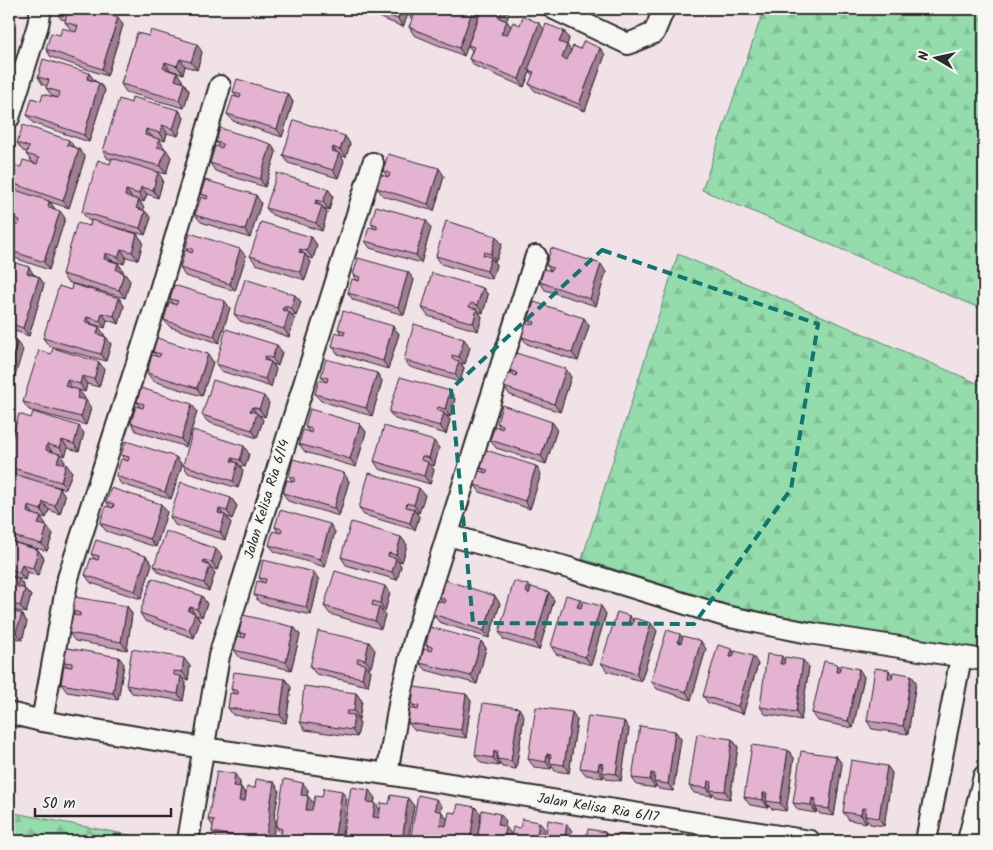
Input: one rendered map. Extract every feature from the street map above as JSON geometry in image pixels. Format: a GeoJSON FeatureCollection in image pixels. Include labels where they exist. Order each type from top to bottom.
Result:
{"type":"FeatureCollection","features":[{"type":"Feature","properties":{"kind":"street"},"geometry":{"type":"LineString","coordinates":[[9,118],[38,25],[41,9]]}},
{"type":"Feature","properties":{"kind":"street"},"geometry":{"type":"LineString","coordinates":[[554,9],[628,44],[654,34],[664,9]]}},
{"type":"Feature","properties":{"kind":"street"},"geometry":{"type":"LineString","coordinates":[[42,721],[68,578],[156,307],[220,86]]}},
{"type":"Feature","properties":{"kind":"street","name":"Jalan Kelisa Ria 6/14"},"geometry":{"type":"LineString","coordinates":[[188,841],[219,656],[372,163]]}},
{"type":"Feature","properties":{"kind":"street"},"geometry":{"type":"LineString","coordinates":[[387,774],[400,699],[414,640],[536,256]]}},
{"type":"Feature","properties":{"kind":"street"},"geometry":{"type":"LineString","coordinates":[[448,535],[569,568],[725,616],[809,632],[984,660]]}},
{"type":"Feature","properties":{"kind":"street"},"geometry":{"type":"LineString","coordinates":[[926,841],[961,657]]}},
{"type":"Feature","properties":{"kind":"street","name":"Jalan Kelisa Ria 6/17"},"geometry":{"type":"LineString","coordinates":[[9,712],[42,721],[203,748],[387,774],[810,841]]}},
{"type":"Feature","properties":{"kind":"street"},"geometry":{"type":"LineString","coordinates":[[968,841],[984,776]]}},
{"type":"Feature","properties":{"kind":"highlighted area"},"geometry":{"type":"Polygon","coordinates":[[[602,250],[818,324],[791,489],[694,624],[473,623],[451,389],[602,250]]]}},
{"type":"Feature","properties":{"kind":"green space"},"geometry":{"type":"Polygon","coordinates":[[[764,9],[984,9],[984,310],[702,190],[764,9]]]}},
{"type":"Feature","properties":{"kind":"green space"},"geometry":{"type":"Polygon","coordinates":[[[678,254],[984,386],[984,521],[980,541],[984,544],[984,653],[737,608],[582,559],[678,254]]]}},
{"type":"Feature","properties":{"kind":"green space"},"geometry":{"type":"Polygon","coordinates":[[[9,812],[161,841],[9,841],[9,812]]]}},
{"type":"Feature","properties":{"kind":"building"},"geometry":{"type":"Polygon","coordinates":[[[57,9],[107,9],[106,13],[118,17],[102,69],[46,49],[51,33],[60,35],[62,28],[76,32],[78,26],[65,22],[67,14],[56,11],[57,9]]]}},
{"type":"Feature","properties":{"kind":"building"},"geometry":{"type":"Polygon","coordinates":[[[372,9],[401,9],[398,19],[372,9]]]}},
{"type":"Feature","properties":{"kind":"building"},"geometry":{"type":"Polygon","coordinates":[[[410,9],[473,9],[459,48],[409,27],[414,16],[408,14],[410,9]]]}},
{"type":"Feature","properties":{"kind":"building"},"geometry":{"type":"Polygon","coordinates":[[[482,9],[503,9],[499,18],[507,21],[501,34],[507,35],[513,22],[520,25],[523,16],[539,23],[519,79],[469,59],[474,47],[468,45],[482,9]]]}},
{"type":"Feature","properties":{"kind":"building"},"geometry":{"type":"Polygon","coordinates":[[[546,24],[564,31],[559,42],[567,45],[562,58],[567,60],[573,46],[580,49],[584,41],[600,48],[579,104],[529,84],[534,72],[528,70],[546,24]]]}},
{"type":"Feature","properties":{"kind":"building"},"geometry":{"type":"Polygon","coordinates":[[[151,30],[197,44],[191,62],[180,59],[177,66],[165,62],[163,68],[177,73],[175,80],[184,83],[179,100],[121,84],[137,33],[149,36],[151,30]]]}},
{"type":"Feature","properties":{"kind":"building"},"geometry":{"type":"Polygon","coordinates":[[[43,59],[89,73],[87,79],[99,83],[84,135],[27,115],[32,98],[41,101],[43,94],[57,98],[60,92],[46,88],[49,80],[38,77],[43,59]]]}},
{"type":"Feature","properties":{"kind":"building"},"geometry":{"type":"Polygon","coordinates":[[[237,79],[288,94],[277,129],[227,114],[233,96],[240,98],[241,95],[233,92],[237,79]]]}},
{"type":"Feature","properties":{"kind":"building"},"geometry":{"type":"Polygon","coordinates":[[[132,97],[179,110],[173,129],[162,125],[160,133],[146,129],[145,135],[159,139],[157,147],[166,149],[160,166],[103,151],[119,99],[131,103],[132,97]]]}},
{"type":"Feature","properties":{"kind":"building"},"geometry":{"type":"Polygon","coordinates":[[[294,120],[345,136],[340,150],[333,147],[332,151],[339,153],[333,170],[283,155],[294,120]]]}},
{"type":"Feature","properties":{"kind":"building"},"geometry":{"type":"Polygon","coordinates":[[[23,125],[69,140],[67,145],[79,149],[63,201],[9,182],[12,165],[21,167],[23,160],[37,164],[39,158],[26,154],[29,147],[17,143],[23,125]]]}},
{"type":"Feature","properties":{"kind":"building"},"geometry":{"type":"Polygon","coordinates":[[[220,128],[271,144],[260,179],[210,163],[215,146],[222,148],[223,144],[216,142],[220,128]]]}},
{"type":"Feature","properties":{"kind":"building"},"geometry":{"type":"Polygon","coordinates":[[[388,154],[439,168],[428,204],[377,188],[381,175],[389,177],[390,173],[383,171],[388,154]]]}},
{"type":"Feature","properties":{"kind":"building"},"geometry":{"type":"Polygon","coordinates":[[[112,158],[158,172],[153,190],[141,187],[139,194],[126,190],[125,196],[139,200],[136,208],[145,211],[140,228],[82,212],[98,160],[110,164],[112,158]]]}},
{"type":"Feature","properties":{"kind":"building"},"geometry":{"type":"Polygon","coordinates":[[[277,173],[328,189],[323,202],[316,200],[315,204],[322,206],[316,223],[266,208],[277,173]]]}},
{"type":"Feature","properties":{"kind":"building"},"geometry":{"type":"Polygon","coordinates":[[[205,180],[256,195],[245,230],[195,215],[201,197],[207,199],[208,196],[201,194],[205,180]]]}},
{"type":"Feature","properties":{"kind":"building"},"geometry":{"type":"Polygon","coordinates":[[[9,188],[49,201],[48,207],[60,211],[44,262],[9,250],[9,223],[18,226],[20,220],[9,216],[9,188]]]}},
{"type":"Feature","properties":{"kind":"building"},"geometry":{"type":"Polygon","coordinates":[[[376,206],[426,220],[416,255],[365,241],[369,227],[377,229],[377,225],[371,223],[376,206]]]}},
{"type":"Feature","properties":{"kind":"building"},"geometry":{"type":"Polygon","coordinates":[[[91,220],[137,234],[132,252],[121,249],[118,257],[105,253],[104,259],[118,263],[116,270],[124,273],[119,290],[62,274],[77,223],[90,226],[91,220]]]}},
{"type":"Feature","properties":{"kind":"building"},"geometry":{"type":"Polygon","coordinates":[[[446,221],[496,236],[491,254],[484,252],[483,255],[491,257],[487,271],[436,256],[446,221]]]}},
{"type":"Feature","properties":{"kind":"building"},"geometry":{"type":"Polygon","coordinates":[[[261,222],[311,237],[307,251],[300,249],[299,252],[305,254],[300,272],[250,256],[261,222]]]}},
{"type":"Feature","properties":{"kind":"building"},"geometry":{"type":"Polygon","coordinates":[[[190,233],[240,249],[230,284],[180,268],[185,250],[192,253],[193,249],[186,247],[190,233]]]}},
{"type":"Feature","properties":{"kind":"building"},"geometry":{"type":"Polygon","coordinates":[[[551,248],[601,264],[590,299],[540,282],[544,269],[551,271],[553,268],[546,265],[551,248]]]}},
{"type":"Feature","properties":{"kind":"building"},"geometry":{"type":"Polygon","coordinates":[[[358,258],[408,272],[398,307],[348,293],[352,279],[359,281],[360,277],[353,275],[358,258]]]}},
{"type":"Feature","properties":{"kind":"building"},"geometry":{"type":"Polygon","coordinates":[[[9,261],[29,267],[27,273],[39,277],[23,328],[9,323],[9,261]]]}},
{"type":"Feature","properties":{"kind":"building"},"geometry":{"type":"Polygon","coordinates":[[[432,273],[483,288],[477,305],[471,303],[469,307],[477,309],[473,323],[422,308],[432,273]]]}},
{"type":"Feature","properties":{"kind":"building"},"geometry":{"type":"Polygon","coordinates":[[[245,279],[295,295],[291,308],[284,306],[282,310],[289,312],[284,329],[234,314],[245,279]]]}},
{"type":"Feature","properties":{"kind":"building"},"geometry":{"type":"Polygon","coordinates":[[[72,284],[119,298],[114,316],[102,313],[100,321],[87,317],[85,322],[99,327],[97,334],[106,337],[101,354],[43,338],[59,286],[71,290],[72,284]]]}},
{"type":"Feature","properties":{"kind":"building"},"geometry":{"type":"Polygon","coordinates":[[[174,285],[225,301],[214,336],[164,320],[169,302],[176,305],[178,301],[170,299],[174,285]]]}},
{"type":"Feature","properties":{"kind":"building"},"geometry":{"type":"Polygon","coordinates":[[[534,302],[584,318],[572,353],[522,337],[526,323],[534,325],[535,322],[528,320],[534,302]]]}},
{"type":"Feature","properties":{"kind":"building"},"geometry":{"type":"Polygon","coordinates":[[[343,311],[393,326],[383,361],[332,346],[336,332],[344,335],[345,331],[338,329],[343,311]]]}},
{"type":"Feature","properties":{"kind":"building"},"geometry":{"type":"Polygon","coordinates":[[[414,324],[464,339],[459,357],[452,355],[452,359],[459,361],[455,374],[404,360],[414,324]]]}},
{"type":"Feature","properties":{"kind":"building"},"geometry":{"type":"Polygon","coordinates":[[[226,329],[277,345],[272,358],[265,356],[264,360],[271,362],[265,379],[216,364],[226,329]]]}},
{"type":"Feature","properties":{"kind":"building"},"geometry":{"type":"Polygon","coordinates":[[[157,338],[208,354],[197,388],[147,373],[152,355],[159,357],[161,354],[153,352],[157,338]]]}},
{"type":"Feature","properties":{"kind":"building"},"geometry":{"type":"Polygon","coordinates":[[[9,339],[17,342],[9,370],[9,339]]]}},
{"type":"Feature","properties":{"kind":"building"},"geometry":{"type":"Polygon","coordinates":[[[53,348],[99,362],[94,379],[82,376],[80,384],[67,380],[65,386],[79,390],[77,398],[86,400],[81,417],[23,402],[39,350],[51,354],[53,348]]]}},
{"type":"Feature","properties":{"kind":"building"},"geometry":{"type":"Polygon","coordinates":[[[516,353],[566,369],[554,404],[504,387],[509,374],[516,376],[517,373],[510,370],[516,353]]]}},
{"type":"Feature","properties":{"kind":"building"},"geometry":{"type":"Polygon","coordinates":[[[326,359],[377,373],[366,408],[315,394],[319,380],[327,382],[328,378],[321,376],[326,359]]]}},
{"type":"Feature","properties":{"kind":"building"},"geometry":{"type":"Polygon","coordinates":[[[400,377],[450,391],[445,409],[438,407],[437,410],[444,413],[440,426],[389,412],[400,377]]]}},
{"type":"Feature","properties":{"kind":"building"},"geometry":{"type":"Polygon","coordinates":[[[213,380],[264,396],[259,409],[252,407],[250,411],[257,413],[252,430],[202,415],[213,380]]]}},
{"type":"Feature","properties":{"kind":"building"},"geometry":{"type":"Polygon","coordinates":[[[141,388],[192,404],[181,439],[131,423],[136,406],[143,408],[144,404],[137,402],[141,388]]]}},
{"type":"Feature","properties":{"kind":"building"},"geometry":{"type":"Polygon","coordinates":[[[502,405],[552,422],[541,456],[490,440],[495,426],[502,429],[503,425],[497,423],[502,405]]]}},
{"type":"Feature","properties":{"kind":"building"},"geometry":{"type":"Polygon","coordinates":[[[310,409],[360,424],[350,459],[299,444],[303,430],[311,433],[312,429],[305,427],[310,409]]]}},
{"type":"Feature","properties":{"kind":"building"},"geometry":{"type":"Polygon","coordinates":[[[33,412],[79,426],[74,444],[62,440],[60,448],[47,444],[46,450],[60,454],[57,462],[66,464],[61,482],[9,467],[9,448],[19,414],[31,418],[33,412]]]}},
{"type":"Feature","properties":{"kind":"building"},"geometry":{"type":"Polygon","coordinates":[[[384,426],[434,441],[429,458],[422,456],[421,460],[428,462],[424,476],[374,461],[384,426]]]}},
{"type":"Feature","properties":{"kind":"building"},"geometry":{"type":"Polygon","coordinates":[[[193,430],[244,446],[240,460],[232,458],[231,461],[238,463],[233,481],[183,465],[193,430]]]}},
{"type":"Feature","properties":{"kind":"building"},"geometry":{"type":"Polygon","coordinates":[[[126,441],[176,457],[165,492],[116,476],[121,459],[128,461],[129,457],[121,455],[126,441]]]}},
{"type":"Feature","properties":{"kind":"building"},"geometry":{"type":"Polygon","coordinates":[[[486,450],[536,466],[525,501],[475,485],[479,471],[486,473],[488,470],[481,468],[486,450]]]}},
{"type":"Feature","properties":{"kind":"building"},"geometry":{"type":"Polygon","coordinates":[[[293,459],[344,473],[334,508],[283,493],[287,480],[294,482],[295,478],[289,476],[293,459]]]}},
{"type":"Feature","properties":{"kind":"building"},"geometry":{"type":"Polygon","coordinates":[[[369,473],[419,488],[414,505],[407,503],[406,507],[414,509],[410,523],[359,508],[369,473]]]}},
{"type":"Feature","properties":{"kind":"building"},"geometry":{"type":"Polygon","coordinates":[[[14,474],[60,488],[55,506],[43,502],[41,510],[28,506],[27,512],[41,517],[38,524],[47,526],[42,544],[9,535],[9,479],[12,480],[14,474]]]}},
{"type":"Feature","properties":{"kind":"building"},"geometry":{"type":"Polygon","coordinates":[[[181,482],[231,498],[227,511],[219,509],[218,513],[225,515],[220,532],[170,517],[181,482]]]}},
{"type":"Feature","properties":{"kind":"building"},"geometry":{"type":"Polygon","coordinates":[[[111,488],[161,504],[150,539],[100,523],[106,506],[113,508],[114,504],[106,502],[111,488]]]}},
{"type":"Feature","properties":{"kind":"building"},"geometry":{"type":"Polygon","coordinates":[[[280,510],[330,524],[320,559],[269,545],[273,531],[281,533],[282,529],[275,527],[280,510]]]}},
{"type":"Feature","properties":{"kind":"building"},"geometry":{"type":"Polygon","coordinates":[[[351,522],[401,537],[396,555],[389,553],[388,556],[396,558],[392,572],[341,557],[351,522]]]}},
{"type":"Feature","properties":{"kind":"building"},"geometry":{"type":"Polygon","coordinates":[[[166,531],[216,549],[212,562],[204,560],[203,563],[210,566],[204,583],[154,566],[166,531]]]}},
{"type":"Feature","properties":{"kind":"building"},"geometry":{"type":"Polygon","coordinates":[[[96,540],[146,556],[135,591],[85,575],[91,558],[98,560],[99,556],[91,554],[96,540]]]}},
{"type":"Feature","properties":{"kind":"building"},"geometry":{"type":"Polygon","coordinates":[[[9,541],[38,550],[33,568],[22,565],[19,572],[9,569],[9,541]]]}},
{"type":"Feature","properties":{"kind":"building"},"geometry":{"type":"Polygon","coordinates":[[[263,560],[314,572],[306,607],[254,595],[257,581],[265,583],[266,579],[259,578],[263,560]]]}},
{"type":"Feature","properties":{"kind":"building"},"geometry":{"type":"Polygon","coordinates":[[[335,571],[385,586],[380,603],[373,601],[372,605],[379,607],[375,621],[324,606],[335,571]]]}},
{"type":"Feature","properties":{"kind":"building"},"geometry":{"type":"Polygon","coordinates":[[[9,576],[19,579],[16,586],[25,589],[20,606],[9,603],[9,576]]]}},
{"type":"Feature","properties":{"kind":"building"},"geometry":{"type":"Polygon","coordinates":[[[152,578],[202,596],[197,609],[190,607],[188,611],[195,613],[189,630],[140,613],[152,578]]]}},
{"type":"Feature","properties":{"kind":"building"},"geometry":{"type":"Polygon","coordinates":[[[445,580],[495,596],[484,631],[433,614],[438,601],[445,603],[446,600],[440,597],[445,580]]]}},
{"type":"Feature","properties":{"kind":"building"},"geometry":{"type":"Polygon","coordinates":[[[514,581],[528,585],[526,592],[529,594],[531,587],[549,592],[534,642],[499,632],[514,581]]]}},
{"type":"Feature","properties":{"kind":"building"},"geometry":{"type":"Polygon","coordinates":[[[566,595],[580,599],[577,607],[581,608],[583,601],[601,606],[585,657],[551,646],[566,595]]]}},
{"type":"Feature","properties":{"kind":"building"},"geometry":{"type":"Polygon","coordinates":[[[75,597],[127,606],[121,642],[69,633],[73,615],[80,616],[80,613],[73,611],[75,597]]]}},
{"type":"Feature","properties":{"kind":"building"},"geometry":{"type":"Polygon","coordinates":[[[9,610],[22,614],[16,632],[9,630],[9,610]]]}},
{"type":"Feature","properties":{"kind":"building"},"geometry":{"type":"Polygon","coordinates":[[[617,612],[630,616],[628,624],[632,625],[634,618],[651,623],[636,674],[601,663],[617,612]]]}},
{"type":"Feature","properties":{"kind":"building"},"geometry":{"type":"Polygon","coordinates":[[[243,615],[294,627],[286,662],[234,650],[238,636],[245,638],[246,634],[239,633],[243,615]]]}},
{"type":"Feature","properties":{"kind":"building"},"geometry":{"type":"Polygon","coordinates":[[[430,627],[481,641],[471,676],[420,663],[424,649],[432,651],[432,647],[426,645],[430,627]]]}},
{"type":"Feature","properties":{"kind":"building"},"geometry":{"type":"Polygon","coordinates":[[[667,630],[680,634],[678,642],[681,643],[683,636],[701,641],[686,692],[651,681],[667,630]]]}},
{"type":"Feature","properties":{"kind":"building"},"geometry":{"type":"Polygon","coordinates":[[[318,631],[369,642],[365,660],[358,658],[357,662],[365,664],[362,678],[310,667],[318,631]]]}},
{"type":"Feature","properties":{"kind":"building"},"geometry":{"type":"Polygon","coordinates":[[[718,645],[732,649],[730,657],[733,657],[735,651],[753,656],[738,706],[703,696],[718,645]]]}},
{"type":"Feature","properties":{"kind":"building"},"geometry":{"type":"Polygon","coordinates":[[[67,648],[119,657],[113,693],[61,684],[64,666],[72,667],[72,663],[64,662],[67,648]]]}},
{"type":"Feature","properties":{"kind":"building"},"geometry":{"type":"Polygon","coordinates":[[[132,649],[184,658],[182,672],[174,671],[174,675],[181,676],[178,694],[126,685],[132,649]]]}},
{"type":"Feature","properties":{"kind":"building"},"geometry":{"type":"Polygon","coordinates":[[[767,654],[782,656],[780,664],[784,664],[785,657],[803,660],[796,712],[760,707],[767,654]]]}},
{"type":"Feature","properties":{"kind":"building"},"geometry":{"type":"Polygon","coordinates":[[[824,661],[837,664],[836,672],[839,672],[841,665],[859,669],[848,721],[812,713],[824,661]]]}},
{"type":"Feature","properties":{"kind":"building"},"geometry":{"type":"Polygon","coordinates":[[[875,668],[889,670],[888,678],[892,679],[893,672],[911,675],[903,726],[867,721],[875,668]]]}},
{"type":"Feature","properties":{"kind":"building"},"geometry":{"type":"Polygon","coordinates":[[[234,672],[285,679],[280,715],[228,708],[230,693],[238,694],[238,691],[231,689],[234,672]]]}},
{"type":"Feature","properties":{"kind":"building"},"geometry":{"type":"Polygon","coordinates":[[[304,686],[356,693],[354,711],[347,711],[346,714],[354,715],[352,730],[300,722],[304,686]]]}},
{"type":"Feature","properties":{"kind":"building"},"geometry":{"type":"Polygon","coordinates":[[[414,687],[466,694],[461,730],[408,723],[410,708],[418,710],[419,706],[412,705],[414,687]]]}},
{"type":"Feature","properties":{"kind":"building"},"geometry":{"type":"Polygon","coordinates":[[[483,703],[519,708],[511,761],[497,759],[498,751],[494,751],[493,758],[475,755],[483,703]]]}},
{"type":"Feature","properties":{"kind":"building"},"geometry":{"type":"Polygon","coordinates":[[[536,707],[572,712],[564,765],[550,763],[551,755],[547,754],[546,762],[528,759],[536,707]]]}},
{"type":"Feature","properties":{"kind":"building"},"geometry":{"type":"Polygon","coordinates":[[[588,716],[624,721],[616,774],[602,772],[603,764],[599,763],[598,770],[580,768],[588,716]]]}},
{"type":"Feature","properties":{"kind":"building"},"geometry":{"type":"Polygon","coordinates":[[[640,726],[675,731],[668,784],[654,782],[655,774],[651,773],[650,780],[632,778],[640,726]]]}},
{"type":"Feature","properties":{"kind":"building"},"geometry":{"type":"Polygon","coordinates":[[[697,734],[732,739],[725,791],[710,790],[712,782],[708,781],[707,788],[689,786],[697,734]]]}},
{"type":"Feature","properties":{"kind":"building"},"geometry":{"type":"Polygon","coordinates":[[[752,745],[788,750],[780,803],[766,801],[767,793],[763,793],[763,800],[744,797],[752,745]]]}},
{"type":"Feature","properties":{"kind":"building"},"geometry":{"type":"Polygon","coordinates":[[[801,751],[836,756],[829,809],[815,807],[816,799],[812,798],[811,805],[793,803],[801,751]]]}},
{"type":"Feature","properties":{"kind":"building"},"geometry":{"type":"Polygon","coordinates":[[[851,760],[887,766],[879,818],[865,816],[866,808],[862,808],[861,815],[843,812],[851,760]]]}},
{"type":"Feature","properties":{"kind":"building"},"geometry":{"type":"Polygon","coordinates":[[[217,771],[235,774],[233,786],[241,787],[239,801],[245,801],[247,787],[255,788],[256,779],[274,782],[265,841],[212,832],[214,820],[208,819],[217,771]]]}},
{"type":"Feature","properties":{"kind":"building"},"geometry":{"type":"Polygon","coordinates":[[[284,779],[303,783],[301,795],[308,796],[306,810],[312,810],[315,796],[322,797],[324,788],[342,791],[334,841],[280,841],[282,829],[276,827],[284,779]]]}},
{"type":"Feature","properties":{"kind":"building"},"geometry":{"type":"Polygon","coordinates":[[[351,787],[369,790],[367,802],[375,803],[373,817],[379,818],[381,803],[389,804],[391,795],[408,798],[402,841],[348,841],[349,836],[343,835],[351,787]]]}},
{"type":"Feature","properties":{"kind":"building"},"geometry":{"type":"Polygon","coordinates":[[[418,795],[436,799],[435,810],[442,812],[440,825],[446,826],[449,812],[456,813],[458,804],[475,807],[470,841],[410,841],[418,795]]]}},
{"type":"Feature","properties":{"kind":"building"},"geometry":{"type":"Polygon","coordinates":[[[482,810],[500,814],[498,825],[506,827],[504,840],[510,841],[477,841],[482,810]]]}},
{"type":"Feature","properties":{"kind":"building"},"geometry":{"type":"Polygon","coordinates":[[[522,819],[539,822],[536,841],[510,841],[513,827],[520,828],[522,819]]]}},
{"type":"Feature","properties":{"kind":"building"},"geometry":{"type":"Polygon","coordinates":[[[548,820],[567,824],[565,836],[573,837],[572,841],[545,841],[548,820]]]}},
{"type":"Feature","properties":{"kind":"building"},"geometry":{"type":"Polygon","coordinates":[[[588,829],[605,832],[604,841],[578,841],[579,837],[586,838],[588,829]]]}},
{"type":"Feature","properties":{"kind":"building"},"geometry":{"type":"Polygon","coordinates":[[[616,834],[634,837],[633,841],[614,841],[616,834]]]}}]}
